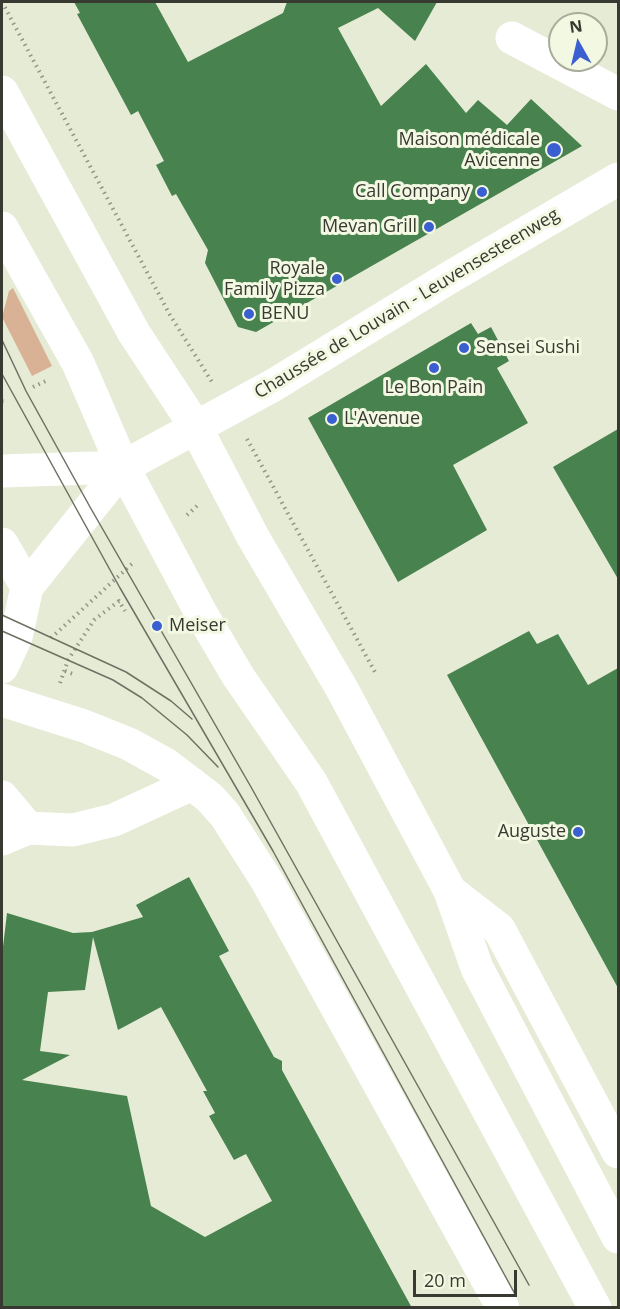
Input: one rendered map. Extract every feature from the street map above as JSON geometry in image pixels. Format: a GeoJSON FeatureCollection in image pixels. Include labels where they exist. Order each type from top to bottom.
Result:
{"type":"FeatureCollection","features":[{"type":"Feature","properties":{"kind":"main road"},"geometry":{"type":"LineString","coordinates":[[512,38],[618,94]]}},
{"type":"Feature","properties":{"kind":"main road"},"geometry":{"type":"LineString","coordinates":[[2,92],[134,333],[195,426],[253,537],[342,689],[450,891],[477,968],[618,1237]]}},
{"type":"Feature","properties":{"kind":"main road","name":"Chaussée de Louvain - Leuvensesteenweg"},"geometry":{"type":"LineString","coordinates":[[123,467],[272,386],[452,276],[618,179]]}},
{"type":"Feature","properties":{"kind":"main road"},"geometry":{"type":"LineString","coordinates":[[2,228],[78,363],[123,467],[161,538],[238,676],[311,782],[595,1308]]}},
{"type":"Feature","properties":{"kind":"main road"},"geometry":{"type":"LineString","coordinates":[[2,471],[123,467]]}},
{"type":"Feature","properties":{"kind":"main road"},"geometry":{"type":"LineString","coordinates":[[2,668],[16,637],[27,587],[123,467]]}},
{"type":"Feature","properties":{"kind":"main road"},"geometry":{"type":"LineString","coordinates":[[2,544],[27,587]]}},
{"type":"Feature","properties":{"kind":"main road"},"geometry":{"type":"LineString","coordinates":[[2,700],[84,726],[129,744],[167,765],[192,784],[225,815],[267,880],[503,1308]]}},
{"type":"Feature","properties":{"kind":"main road"},"geometry":{"type":"LineString","coordinates":[[2,797],[15,834],[73,830],[114,820],[160,801],[192,784]]}},
{"type":"Feature","properties":{"kind":"main road"},"geometry":{"type":"LineString","coordinates":[[450,891],[499,929],[618,1152]]}},
{"type":"Feature","properties":{"kind":"path"},"geometry":{"type":"LineString","coordinates":[[2,2],[170,315],[229,408]]}},
{"type":"Feature","properties":{"kind":"path"},"geometry":{"type":"LineString","coordinates":[[33,387],[54,377]]}},
{"type":"Feature","properties":{"kind":"path"},"geometry":{"type":"LineString","coordinates":[[46,643],[255,453]]}},
{"type":"Feature","properties":{"kind":"path"},"geometry":{"type":"LineString","coordinates":[[57,690],[81,638],[94,620],[119,601],[125,611]]}},
{"type":"Feature","properties":{"kind":"path"},"geometry":{"type":"LineString","coordinates":[[65,670],[76,675]]}},
{"type":"Feature","properties":{"kind":"shaded area"},"geometry":{"type":"Polygon","coordinates":[[[13,288],[52,366],[32,376],[2,317],[9,291],[13,288]]]}},
{"type":"Feature","properties":{"kind":"building"},"geometry":{"type":"Polygon","coordinates":[[[74,2],[155,2],[188,62],[283,13],[287,2],[437,2],[415,41],[378,8],[338,28],[381,106],[426,64],[466,113],[478,100],[507,125],[531,99],[582,146],[256,332],[238,327],[205,263],[208,250],[176,194],[172,196],[156,165],[164,161],[138,111],[131,115],[77,14],[80,13],[74,2]]]}},
{"type":"Feature","properties":{"kind":"building"},"geometry":{"type":"Polygon","coordinates":[[[471,323],[478,334],[491,327],[509,361],[497,368],[528,423],[453,465],[487,530],[398,582],[308,418],[471,323]]]}},
{"type":"Feature","properties":{"kind":"building"},"geometry":{"type":"Polygon","coordinates":[[[618,429],[618,579],[553,467],[618,429]]]}},
{"type":"Feature","properties":{"kind":"building"},"geometry":{"type":"Polygon","coordinates":[[[529,631],[537,644],[558,634],[588,685],[618,668],[618,988],[447,675],[529,631]]]}},
{"type":"Feature","properties":{"kind":"building"},"geometry":{"type":"Polygon","coordinates":[[[189,877],[229,951],[219,956],[274,1057],[282,1061],[282,1070],[412,1308],[2,1308],[2,955],[7,913],[73,933],[92,932],[143,917],[136,905],[189,877]],[[93,937],[85,990],[48,992],[40,1051],[70,1055],[22,1080],[127,1096],[151,1206],[205,1237],[272,1201],[246,1154],[234,1160],[209,1116],[215,1113],[203,1091],[207,1091],[161,1007],[118,1030],[93,937]]]}},
{"type":"Feature","properties":{"kind":"tram line"},"geometry":{"type":"LineString","coordinates":[[2,340],[26,391],[90,507],[251,787],[529,1285]]}},
{"type":"Feature","properties":{"kind":"tram line"},"geometry":{"type":"LineString","coordinates":[[2,374],[120,588],[273,851],[515,1294]]}},
{"type":"Feature","properties":{"kind":"tram line"},"geometry":{"type":"LineString","coordinates":[[2,615],[126,672],[171,701],[192,719]]}},
{"type":"Feature","properties":{"kind":"tram line"},"geometry":{"type":"LineString","coordinates":[[2,631],[113,680],[142,698],[187,735],[218,767]]}},
{"type":"Feature","properties":{"kind":"place","name":"Maison médicale Avicenne"},"geometry":{"type":"Point","coordinates":[554,150]}},
{"type":"Feature","properties":{"kind":"place","name":"Call Company"},"geometry":{"type":"Point","coordinates":[482,192]}},
{"type":"Feature","properties":{"kind":"place","name":"Mevan Grill"},"geometry":{"type":"Point","coordinates":[429,227]}},
{"type":"Feature","properties":{"kind":"place","name":"Royale Family Pizza"},"geometry":{"type":"Point","coordinates":[337,279]}},
{"type":"Feature","properties":{"kind":"place","name":"BENU"},"geometry":{"type":"Point","coordinates":[249,314]}},
{"type":"Feature","properties":{"kind":"place","name":"Sensei Sushi"},"geometry":{"type":"Point","coordinates":[464,348]}},
{"type":"Feature","properties":{"kind":"place","name":"Le Bon Pain"},"geometry":{"type":"Point","coordinates":[434,368]}},
{"type":"Feature","properties":{"kind":"place","name":"L'Avenue"},"geometry":{"type":"Point","coordinates":[332,419]}},
{"type":"Feature","properties":{"kind":"place","name":"Meiser"},"geometry":{"type":"Point","coordinates":[157,626]}},
{"type":"Feature","properties":{"kind":"place","name":"Auguste"},"geometry":{"type":"Point","coordinates":[578,832]}}]}
